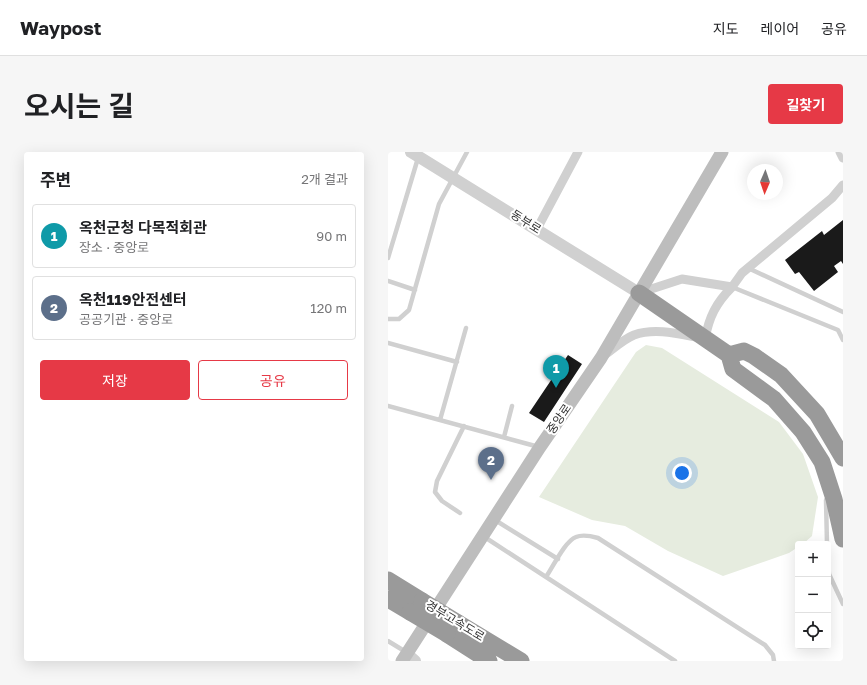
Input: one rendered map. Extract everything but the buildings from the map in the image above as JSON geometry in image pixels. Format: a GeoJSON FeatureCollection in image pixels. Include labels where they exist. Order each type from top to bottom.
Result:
{"type":"FeatureCollection","features":[{"type":"Feature","properties":{"kind":"highway"},"geometry":{"type":"LineString","coordinates":[[639,293],[729,355],[733,369],[774,399],[803,432],[822,462],[834,499],[843,539]]}},
{"type":"Feature","properties":{"kind":"highway"},"geometry":{"type":"LineString","coordinates":[[729,355],[744,351],[754,356],[781,375],[817,414],[843,458]]}},
{"type":"Feature","properties":{"kind":"highway","name":"경부고속도로"},"geometry":{"type":"LineString","coordinates":[[388,580],[416,607],[452,629],[522,661]]}},
{"type":"Feature","properties":{"kind":"highway","name":"경부고속도로"},"geometry":{"type":"LineString","coordinates":[[388,599],[416,607]]}},
{"type":"Feature","properties":{"kind":"highway","name":"경부고속도로"},"geometry":{"type":"LineString","coordinates":[[452,629],[489,661]]}},
{"type":"Feature","properties":{"kind":"main road","name":"중앙로"},"geometry":{"type":"LineString","coordinates":[[408,658],[540,447],[601,358],[722,152]]}},
{"type":"Feature","properties":{"kind":"street"},"geometry":{"type":"LineString","coordinates":[[537,229],[578,152]]}},
{"type":"Feature","properties":{"kind":"street"},"geometry":{"type":"LineString","coordinates":[[840,152],[843,158]]}},
{"type":"Feature","properties":{"kind":"street","name":"동부로"},"geometry":{"type":"LineString","coordinates":[[415,154],[639,293]]}},
{"type":"Feature","properties":{"kind":"street"},"geometry":{"type":"LineString","coordinates":[[601,358],[633,336],[644,333],[661,331],[705,339],[708,322],[715,306],[748,268],[832,198],[843,185]]}},
{"type":"Feature","properties":{"kind":"street"},"geometry":{"type":"LineString","coordinates":[[639,293],[682,279],[732,287]]}},
{"type":"Feature","properties":{"kind":"lane"},"geometry":{"type":"LineString","coordinates":[[388,319],[397,320],[406,314],[410,307],[439,204],[452,177],[467,152]]}},
{"type":"Feature","properties":{"kind":"lane"},"geometry":{"type":"LineString","coordinates":[[388,258],[415,154]]}},
{"type":"Feature","properties":{"kind":"lane"},"geometry":{"type":"LineString","coordinates":[[748,268],[843,312]]}},
{"type":"Feature","properties":{"kind":"lane"},"geometry":{"type":"LineString","coordinates":[[388,281],[415,290]]}},
{"type":"Feature","properties":{"kind":"lane"},"geometry":{"type":"LineString","coordinates":[[732,287],[838,330],[843,340]]}},
{"type":"Feature","properties":{"kind":"lane"},"geometry":{"type":"LineString","coordinates":[[440,420],[466,328]]}},
{"type":"Feature","properties":{"kind":"lane"},"geometry":{"type":"LineString","coordinates":[[388,343],[457,362]]}},
{"type":"Feature","properties":{"kind":"lane"},"geometry":{"type":"LineString","coordinates":[[388,406],[540,447]]}},
{"type":"Feature","properties":{"kind":"lane"},"geometry":{"type":"LineString","coordinates":[[504,438],[512,406]]}},
{"type":"Feature","properties":{"kind":"lane"},"geometry":{"type":"LineString","coordinates":[[460,513],[442,501],[435,492],[437,481],[464,426]]}},
{"type":"Feature","properties":{"kind":"lane"},"geometry":{"type":"LineString","coordinates":[[822,462],[825,489]]}},
{"type":"Feature","properties":{"kind":"lane"},"geometry":{"type":"LineString","coordinates":[[826,496],[827,541]]}},
{"type":"Feature","properties":{"kind":"lane"},"geometry":{"type":"LineString","coordinates":[[494,519],[558,559]]}},
{"type":"Feature","properties":{"kind":"lane"},"geometry":{"type":"LineString","coordinates":[[546,577],[568,544],[576,537],[586,535],[598,538],[765,645],[773,655],[774,661]]}},
{"type":"Feature","properties":{"kind":"lane"},"geometry":{"type":"LineString","coordinates":[[483,536],[675,661]]}},
{"type":"Feature","properties":{"kind":"lane"},"geometry":{"type":"LineString","coordinates":[[830,577],[843,604]]}},
{"type":"Feature","properties":{"kind":"lane"},"geometry":{"type":"LineString","coordinates":[[388,641],[408,658]]}},
{"type":"Feature","properties":{"kind":"shaded area"},"geometry":{"type":"Polygon","coordinates":[[[646,345],[662,348],[779,422],[803,454],[818,497],[812,536],[806,541],[795,541],[795,549],[789,553],[723,576],[668,551],[625,526],[592,520],[539,497],[636,352],[646,345]]]}},
{"type":"Feature","properties":{"kind":"place","name":"옥천군청 다목적회관"},"geometry":{"type":"Point","coordinates":[556,388]}},
{"type":"Feature","properties":{"kind":"place","name":"옥천119안전센터"},"geometry":{"type":"Point","coordinates":[491,480]}}]}
